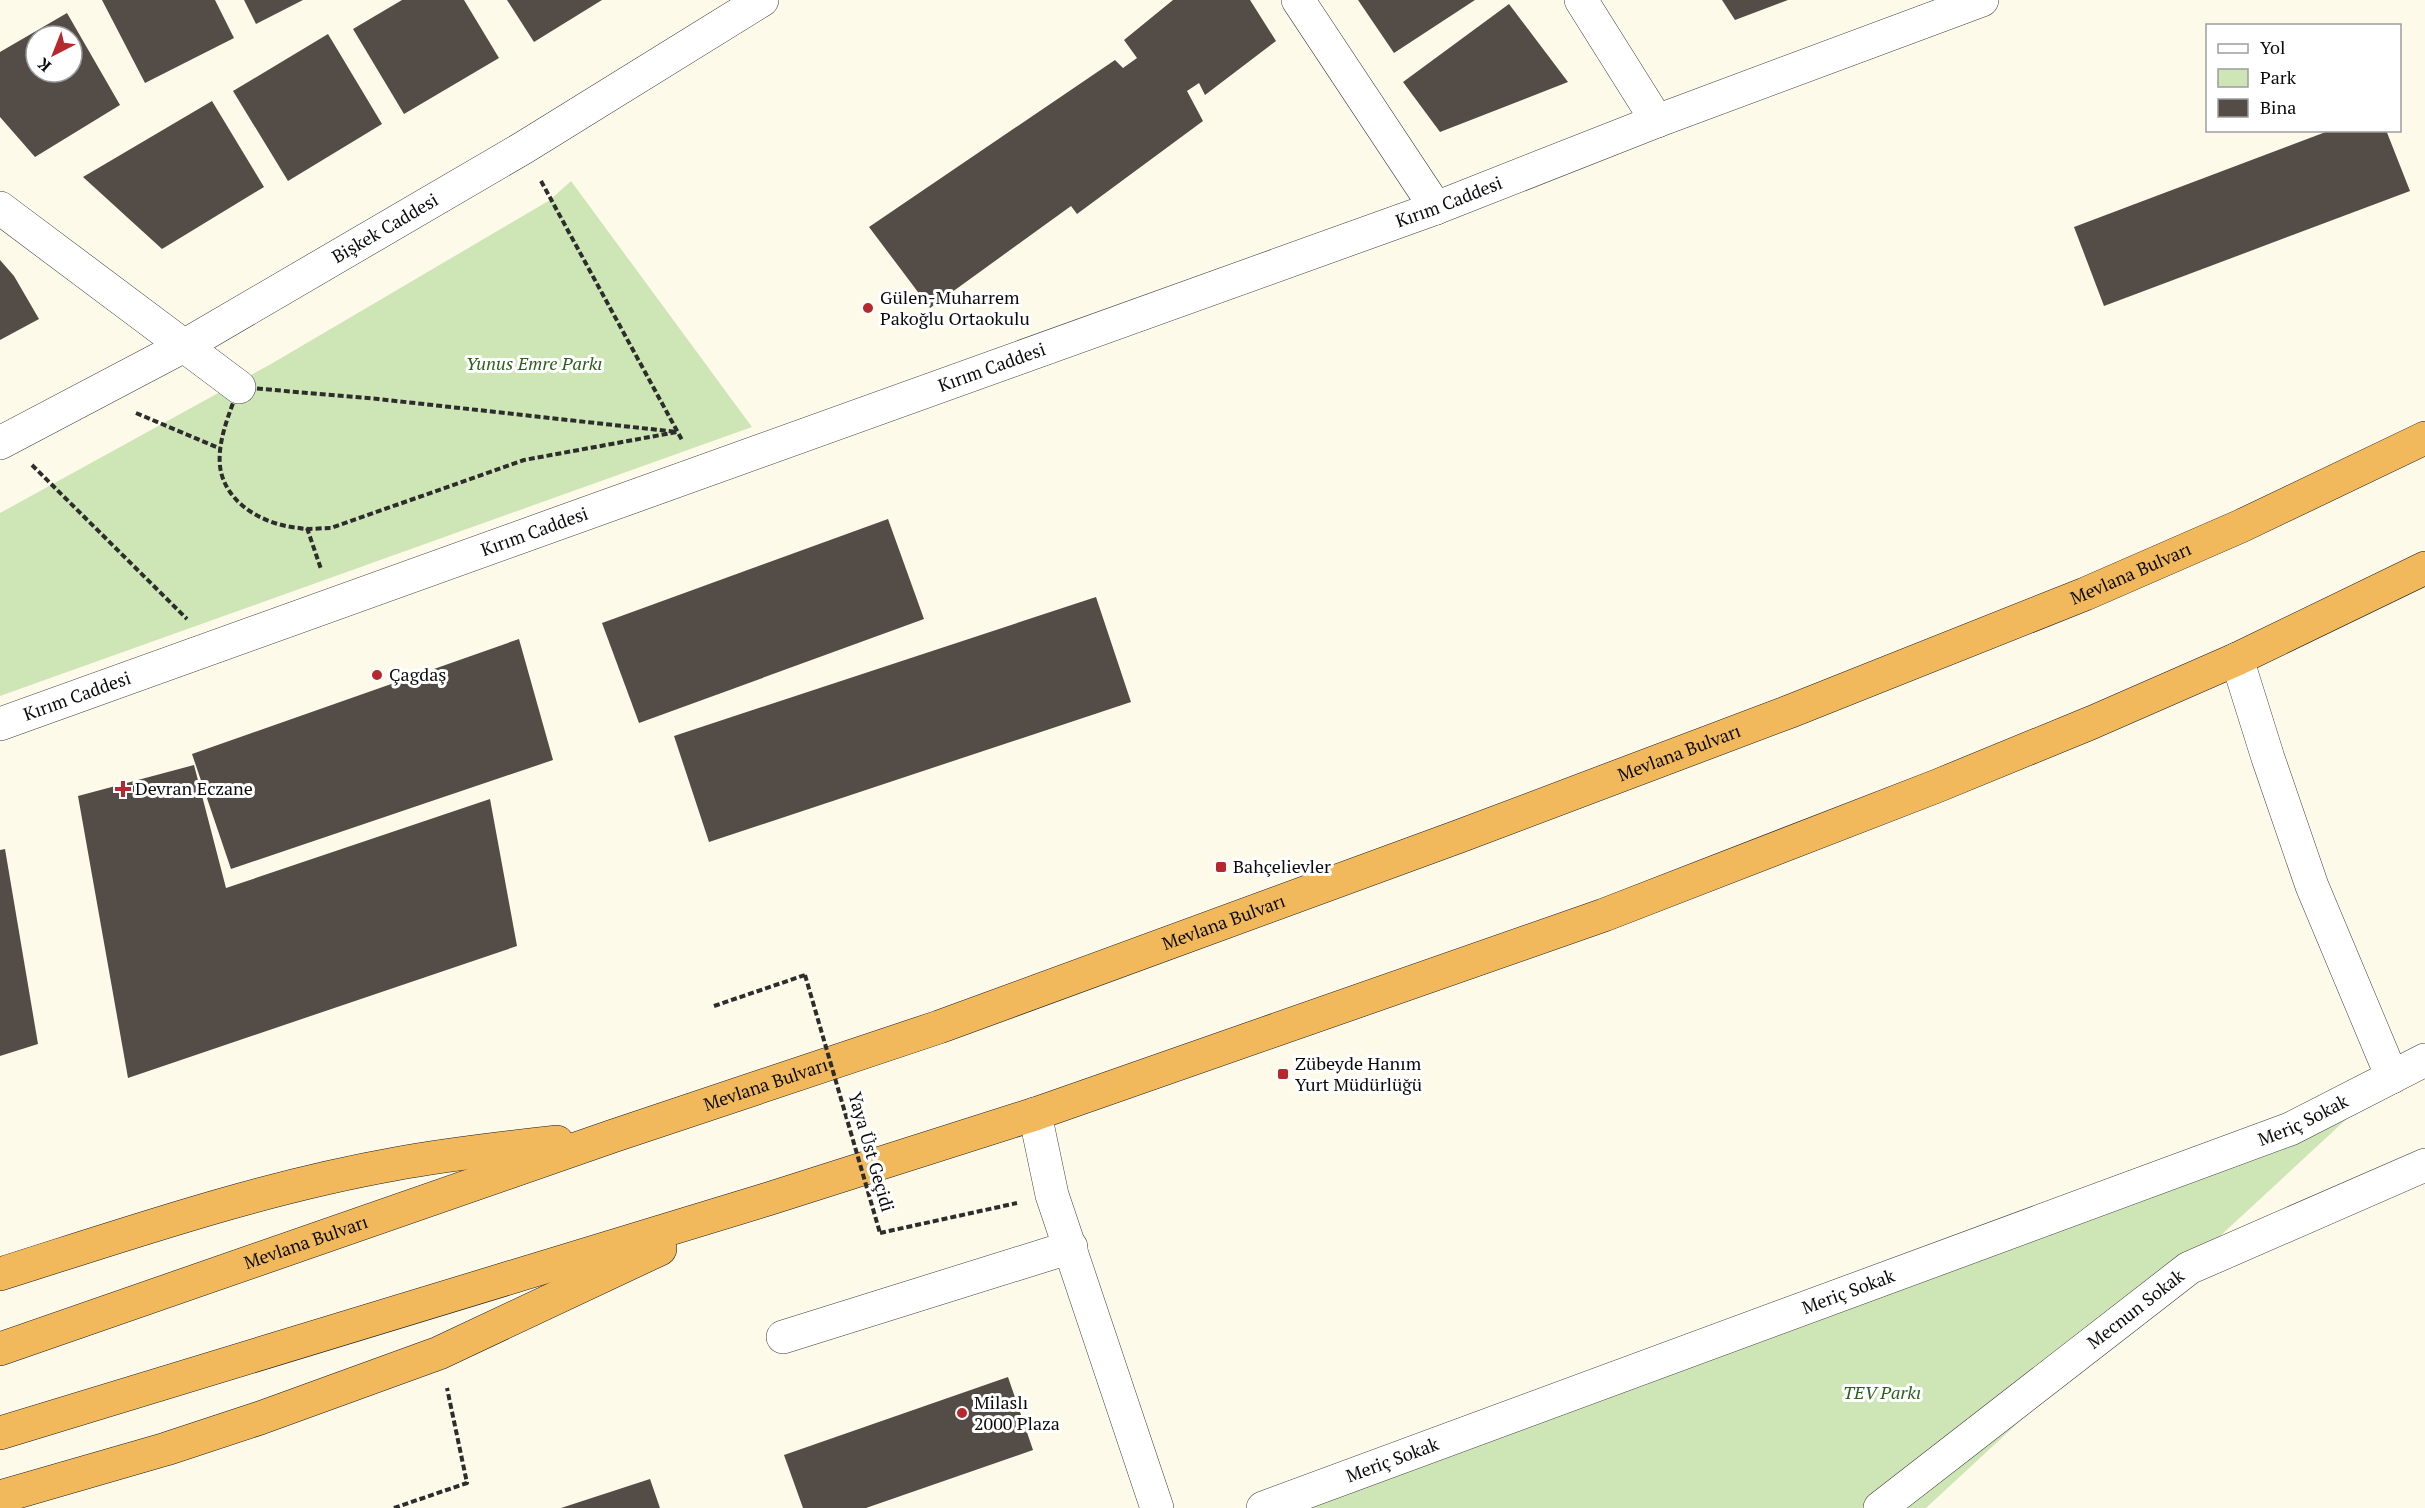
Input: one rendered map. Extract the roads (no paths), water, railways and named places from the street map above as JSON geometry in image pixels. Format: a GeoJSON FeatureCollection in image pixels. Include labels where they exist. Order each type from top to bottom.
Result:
{"type":"FeatureCollection","features":[{"type":"Feature","properties":{"kind":"highway","name":"Mevlana Bulvarı"},"geometry":{"type":"LineString","coordinates":[[0,1349],[613,1136],[939,1027],[1460,836],[1791,711],[2085,594],[2241,526],[2425,438]]}},
{"type":"Feature","properties":{"kind":"highway"},"geometry":{"type":"LineString","coordinates":[[0,1433],[768,1199],[1035,1114],[1616,911],[1937,786],[2093,722],[2237,659],[2425,568]]}},
{"type":"Feature","properties":{"kind":"highway"},"geometry":{"type":"LineString","coordinates":[[0,1274],[210,1208],[394,1164],[487,1150],[613,1136]]}},
{"type":"Feature","properties":{"kind":"highway"},"geometry":{"type":"LineString","coordinates":[[0,1497],[165,1449],[260,1418],[439,1353],[768,1199]]}},
{"type":"Feature","properties":{"kind":"street","name":"Bişkek Caddesi"},"geometry":{"type":"LineString","coordinates":[[3,442],[184,346],[523,148],[762,0]]}},
{"type":"Feature","properties":{"kind":"street"},"geometry":{"type":"LineString","coordinates":[[1298,0],[1436,208]]}},
{"type":"Feature","properties":{"kind":"street"},"geometry":{"type":"LineString","coordinates":[[1581,0],[1657,121]]}},
{"type":"Feature","properties":{"kind":"street","name":"Kırım Caddesi"},"geometry":{"type":"LineString","coordinates":[[0,724],[1436,208],[1657,121],[1982,0]]}},
{"type":"Feature","properties":{"kind":"street"},"geometry":{"type":"LineString","coordinates":[[0,208],[239,387]]}},
{"type":"Feature","properties":{"kind":"street"},"geometry":{"type":"LineString","coordinates":[[2237,659],[2312,886],[2392,1077]]}},
{"type":"Feature","properties":{"kind":"street","name":"Meriç Sokak"},"geometry":{"type":"LineString","coordinates":[[1263,1508],[2290,1129],[2425,1060]]}},
{"type":"Feature","properties":{"kind":"street"},"geometry":{"type":"LineString","coordinates":[[1035,1114],[1052,1195],[1157,1508]]}},
{"type":"Feature","properties":{"kind":"street","name":"Mecnun Sokak"},"geometry":{"type":"LineString","coordinates":[[1880,1508],[2189,1268],[2425,1166]]}},
{"type":"Feature","properties":{"kind":"street"},"geometry":{"type":"LineString","coordinates":[[783,1337],[1071,1247]]}},
{"type":"Feature","properties":{"kind":"place","name":"Gülen-Muharrem Pakoğlu Ortaokulu"},"geometry":{"type":"Point","coordinates":[868,308]}},
{"type":"Feature","properties":{"kind":"place","name":"Çagdaş"},"geometry":{"type":"Point","coordinates":[377,675]}},
{"type":"Feature","properties":{"kind":"place","name":"Devran Eczane"},"geometry":{"type":"Point","coordinates":[123,789]}},
{"type":"Feature","properties":{"kind":"place","name":"Bahçelievler"},"geometry":{"type":"Point","coordinates":[1221,867]}},
{"type":"Feature","properties":{"kind":"place","name":"Zübeyde Hanım Yurt Müdürlüğü"},"geometry":{"type":"Point","coordinates":[1283,1074]}},
{"type":"Feature","properties":{"kind":"place","name":"Milaslı 2000 Plaza"},"geometry":{"type":"Point","coordinates":[962,1413]}},
{"type":"Feature","properties":{"kind":"park label","name":"Yunus Emre Parkı"},"geometry":{"type":"Point","coordinates":[534,364]}},
{"type":"Feature","properties":{"kind":"park label","name":"TEV Parkı"},"geometry":{"type":"Point","coordinates":[1882,1393]}}]}
